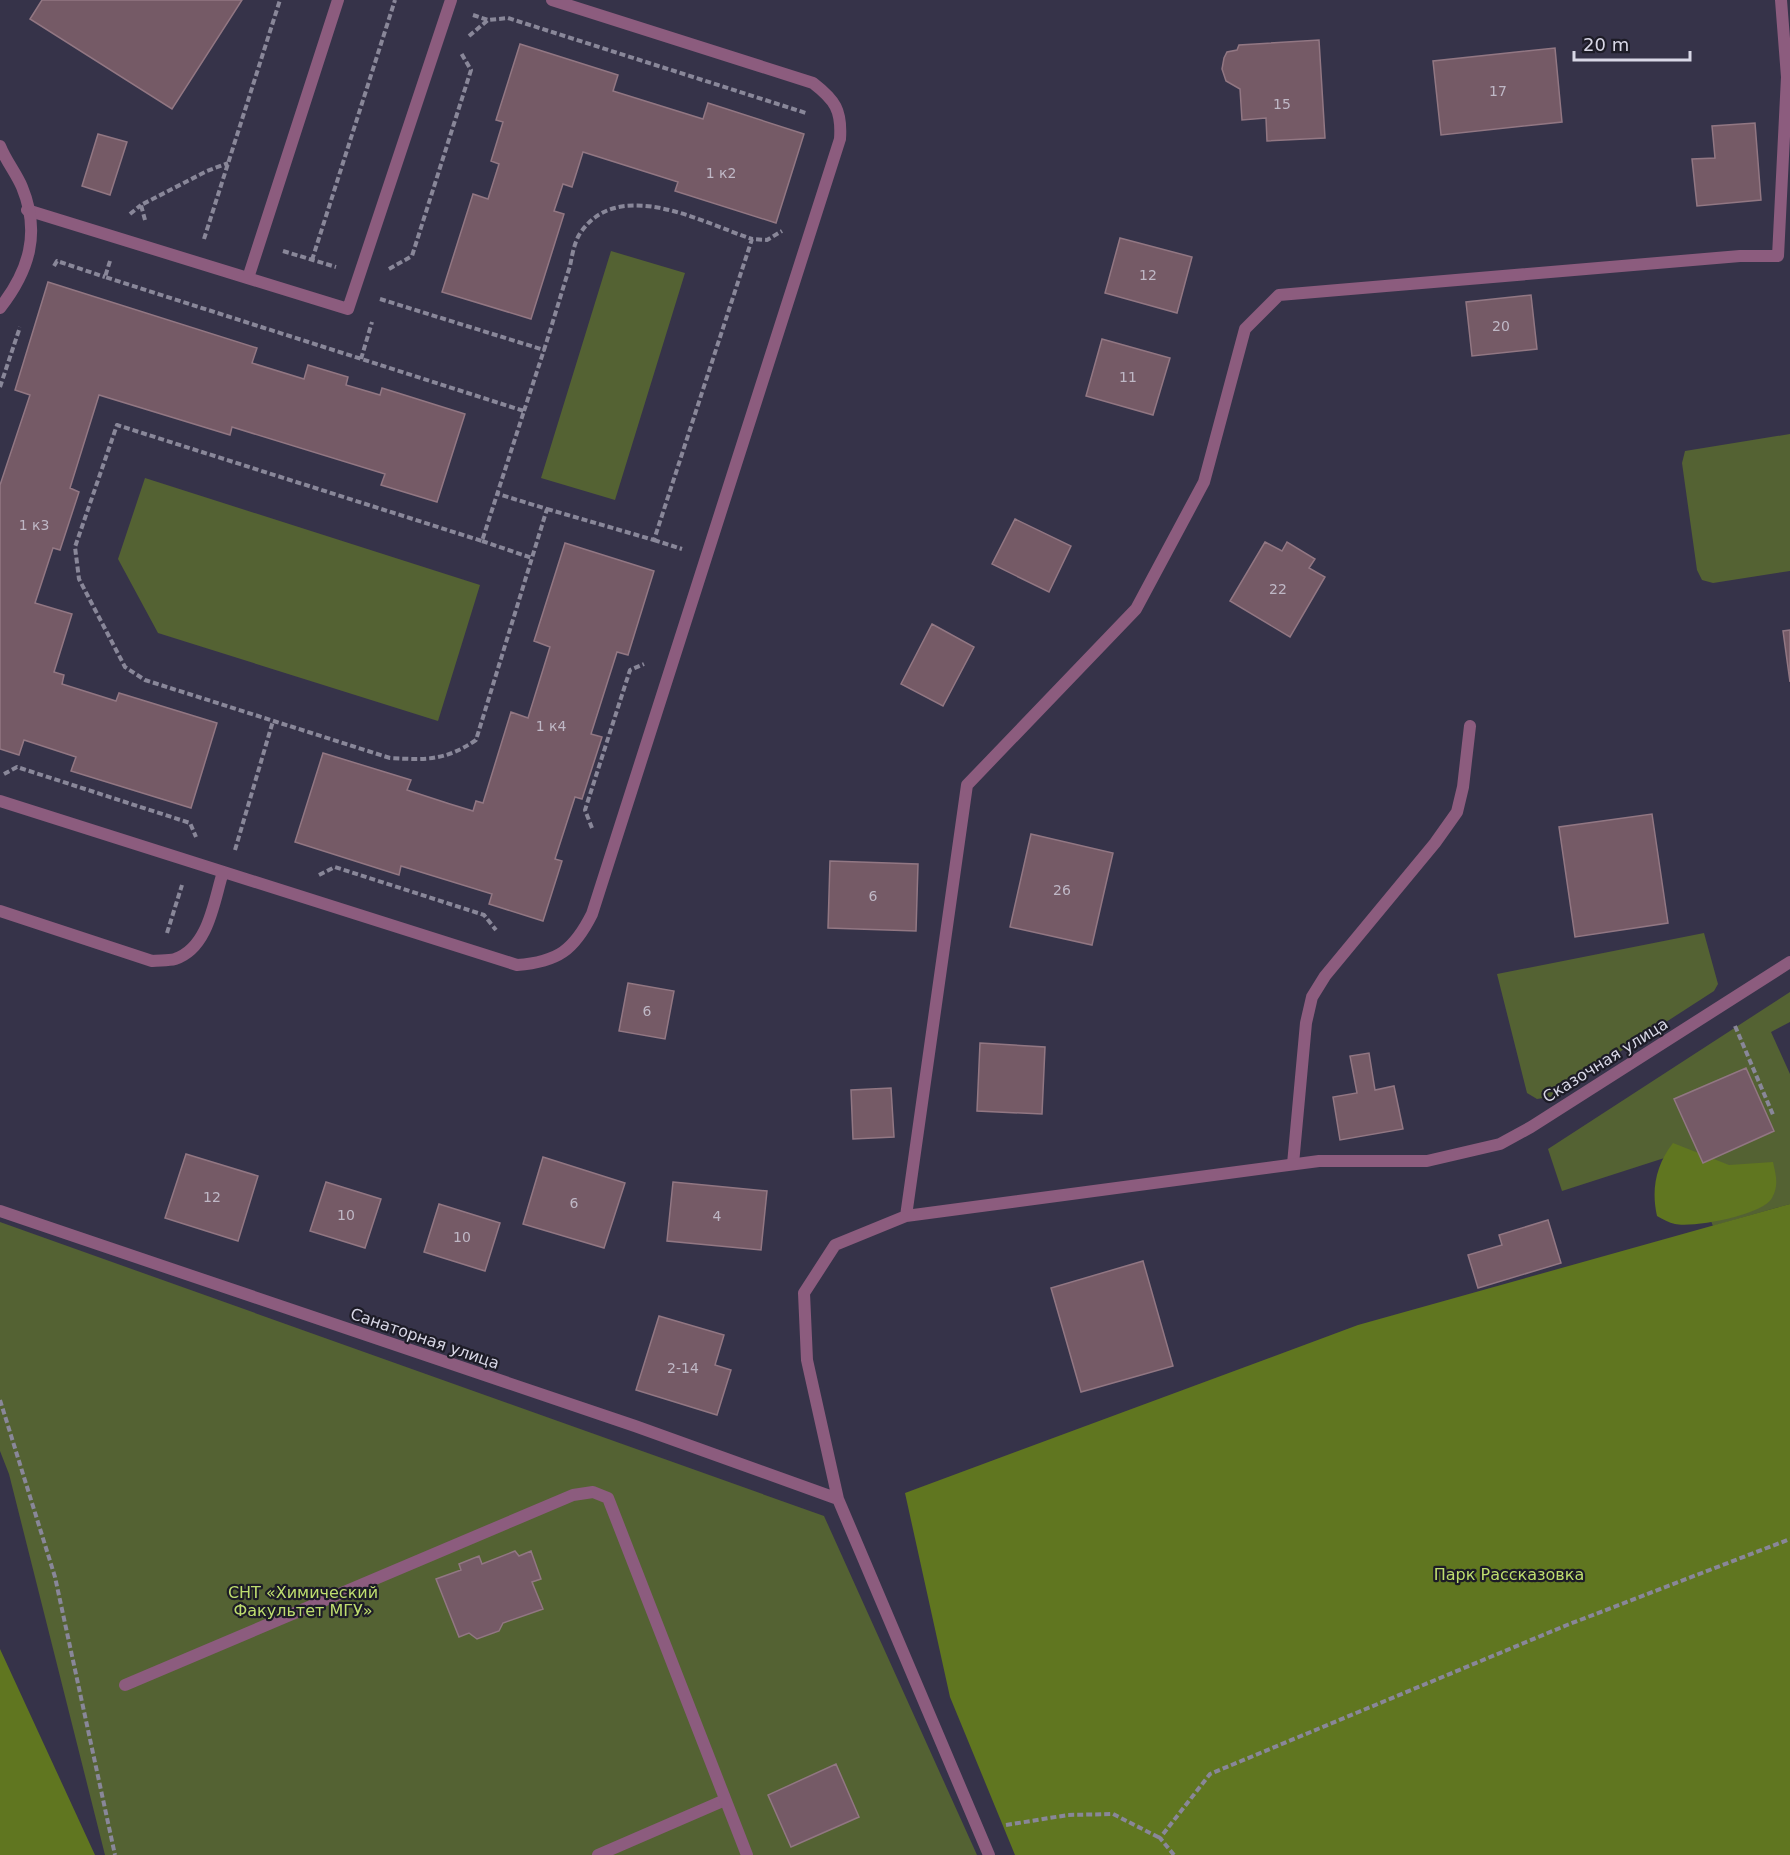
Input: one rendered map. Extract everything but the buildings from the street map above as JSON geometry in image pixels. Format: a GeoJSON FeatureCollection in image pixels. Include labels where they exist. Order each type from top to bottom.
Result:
{"type":"FeatureCollection","features":[{"type":"Feature","properties":{"kind":"street"},"geometry":{"type":"LineString","coordinates":[[248,278],[338,0]]}},
{"type":"Feature","properties":{"kind":"street"},"geometry":{"type":"LineString","coordinates":[[27,210],[348,309],[451,0]]}},
{"type":"Feature","properties":{"kind":"street"},"geometry":{"type":"LineString","coordinates":[[0,801],[517,964],[542,962],[562,954],[579,939],[592,914],[840,139],[841,121],[833,99],[813,83],[552,0]]}},
{"type":"Feature","properties":{"kind":"street"},"geometry":{"type":"LineString","coordinates":[[906,1216],[967,785],[1136,609],[1204,482],[1245,329],[1279,295],[1740,256],[1779,256],[1787,77],[1781,0]]}},
{"type":"Feature","properties":{"kind":"street"},"geometry":{"type":"LineString","coordinates":[[0,146],[22,188],[31,223],[29,255],[17,285],[0,308]]}},
{"type":"Feature","properties":{"kind":"street"},"geometry":{"type":"LineString","coordinates":[[1293,1164],[1306,1023],[1312,997],[1325,976],[1435,843],[1457,812],[1463,787],[1470,726]]}},
{"type":"Feature","properties":{"kind":"street"},"geometry":{"type":"LineString","coordinates":[[0,911],[152,961],[176,959],[195,945],[204,932],[224,872]]}},
{"type":"Feature","properties":{"kind":"street","name":"Сказочная улица"},"geometry":{"type":"LineString","coordinates":[[989,1855],[838,1499],[807,1360],[804,1293],[836,1245],[906,1216],[1319,1161],[1427,1161],[1500,1144],[1531,1127],[1790,962]]}},
{"type":"Feature","properties":{"kind":"street","name":"Санаторная улица"},"geometry":{"type":"LineString","coordinates":[[0,1211],[624,1422],[838,1499]]}},
{"type":"Feature","properties":{"kind":"street"},"geometry":{"type":"LineString","coordinates":[[125,1685],[573,1495],[593,1492],[608,1498],[747,1855]]}},
{"type":"Feature","properties":{"kind":"street"},"geometry":{"type":"LineString","coordinates":[[598,1855],[725,1800]]}},
{"type":"Feature","properties":{"kind":"path"},"geometry":{"type":"LineString","coordinates":[[196,262],[280,0]]}},
{"type":"Feature","properties":{"kind":"path"},"geometry":{"type":"LineString","coordinates":[[312,260],[395,0]]}},
{"type":"Feature","properties":{"kind":"path"},"geometry":{"type":"LineString","coordinates":[[465,42],[471,33],[488,20],[508,18],[808,114],[811,122]]}},
{"type":"Feature","properties":{"kind":"path"},"geometry":{"type":"LineString","coordinates":[[376,309],[389,268],[412,256],[471,70],[460,51]]}},
{"type":"Feature","properties":{"kind":"path"},"geometry":{"type":"LineString","coordinates":[[105,278],[123,220],[141,205],[207,171],[229,163]]}},
{"type":"Feature","properties":{"kind":"path"},"geometry":{"type":"LineString","coordinates":[[482,542],[579,236],[593,219],[613,207],[632,204],[651,205],[752,239],[767,240],[785,229]]}},
{"type":"Feature","properties":{"kind":"path"},"geometry":{"type":"LineString","coordinates":[[141,205],[146,222],[155,225]]}},
{"type":"Feature","properties":{"kind":"path"},"geometry":{"type":"LineString","coordinates":[[195,238],[206,234]]}},
{"type":"Feature","properties":{"kind":"path"},"geometry":{"type":"LineString","coordinates":[[654,540],[752,239]]}},
{"type":"Feature","properties":{"kind":"path"},"geometry":{"type":"LineString","coordinates":[[259,243],[385,282]]}},
{"type":"Feature","properties":{"kind":"path"},"geometry":{"type":"LineString","coordinates":[[51,269],[57,261],[524,411]]}},
{"type":"Feature","properties":{"kind":"path"},"geometry":{"type":"LineString","coordinates":[[380,299],[544,350]]}},
{"type":"Feature","properties":{"kind":"path"},"geometry":{"type":"LineString","coordinates":[[361,358],[373,319]]}},
{"type":"Feature","properties":{"kind":"path"},"geometry":{"type":"LineString","coordinates":[[0,387],[21,324]]}},
{"type":"Feature","properties":{"kind":"path"},"geometry":{"type":"LineString","coordinates":[[532,558],[117,425],[75,548],[79,579],[125,667],[145,680],[390,758],[421,760],[455,755],[476,740],[548,509]]}},
{"type":"Feature","properties":{"kind":"path"},"geometry":{"type":"LineString","coordinates":[[498,494],[682,549],[679,559]]}},
{"type":"Feature","properties":{"kind":"path"},"geometry":{"type":"LineString","coordinates":[[593,830],[585,810],[630,670],[645,663]]}},
{"type":"Feature","properties":{"kind":"path"},"geometry":{"type":"LineString","coordinates":[[234,851],[273,721]]}},
{"type":"Feature","properties":{"kind":"path"},"geometry":{"type":"LineString","coordinates":[[0,774],[17,767],[190,823],[197,839],[158,960]]}},
{"type":"Feature","properties":{"kind":"path"},"geometry":{"type":"LineString","coordinates":[[225,848],[244,854]]}},
{"type":"Feature","properties":{"kind":"path"},"geometry":{"type":"LineString","coordinates":[[316,876],[335,867],[484,915],[500,935]]}},
{"type":"Feature","properties":{"kind":"path"},"geometry":{"type":"LineString","coordinates":[[1734,1022],[1774,1117]]}},
{"type":"Feature","properties":{"kind":"path"},"geometry":{"type":"LineString","coordinates":[[0,1400],[55,1577],[115,1855]]}},
{"type":"Feature","properties":{"kind":"path"},"geometry":{"type":"LineString","coordinates":[[1160,1838],[1210,1774],[1567,1625],[1790,1539]]}},
{"type":"Feature","properties":{"kind":"path"},"geometry":{"type":"LineString","coordinates":[[979,1834],[1001,1826],[1068,1815],[1113,1814],[1160,1838],[1174,1855]]}},
{"type":"Feature","properties":{"kind":"green space"},"geometry":{"type":"Polygon","coordinates":[[[611,251],[685,273],[615,500],[541,478],[611,251]]]}},
{"type":"Feature","properties":{"kind":"green space"},"geometry":{"type":"Polygon","coordinates":[[[1790,434],[1790,571],[1713,583],[1702,580],[1697,570],[1682,463],[1685,451],[1790,434]]]}},
{"type":"Feature","properties":{"kind":"green space"},"geometry":{"type":"Polygon","coordinates":[[[145,478],[480,585],[438,721],[158,633],[118,559],[145,478]]]}},
{"type":"Feature","properties":{"kind":"green space"},"geometry":{"type":"Polygon","coordinates":[[[1704,933],[1718,984],[1714,991],[1550,1097],[1537,1099],[1527,1093],[1497,974],[1704,933]]]}},
{"type":"Feature","properties":{"kind":"green space"},"geometry":{"type":"Polygon","coordinates":[[[1790,992],[1790,1022],[1771,1032],[1790,1074],[1790,1204],[1713,1226],[1683,1152],[1562,1191],[1548,1149],[1790,992]]]}},
{"type":"Feature","properties":{"kind":"green space"},"geometry":{"type":"Polygon","coordinates":[[[1673,1143],[1729,1165],[1773,1162],[1776,1185],[1772,1198],[1756,1210],[1711,1222],[1675,1224],[1657,1216],[1656,1178],[1662,1160],[1673,1143]]]}},
{"type":"Feature","properties":{"kind":"green space","name":"Парк Рассказовка"},"geometry":{"type":"Polygon","coordinates":[[[1790,1204],[1790,1855],[1015,1855],[950,1697],[905,1493],[1358,1325],[1790,1204]]]}},
{"type":"Feature","properties":{"kind":"green space","name":"СНТ «Химический Факультет МГУ»"},"geometry":{"type":"Polygon","coordinates":[[[0,1222],[824,1516],[977,1855],[105,1855],[9,1474],[0,1451],[0,1222]]]}},
{"type":"Feature","properties":{"kind":"green space"},"geometry":{"type":"Polygon","coordinates":[[[0,1649],[95,1855],[0,1855],[0,1649]]]}}]}
